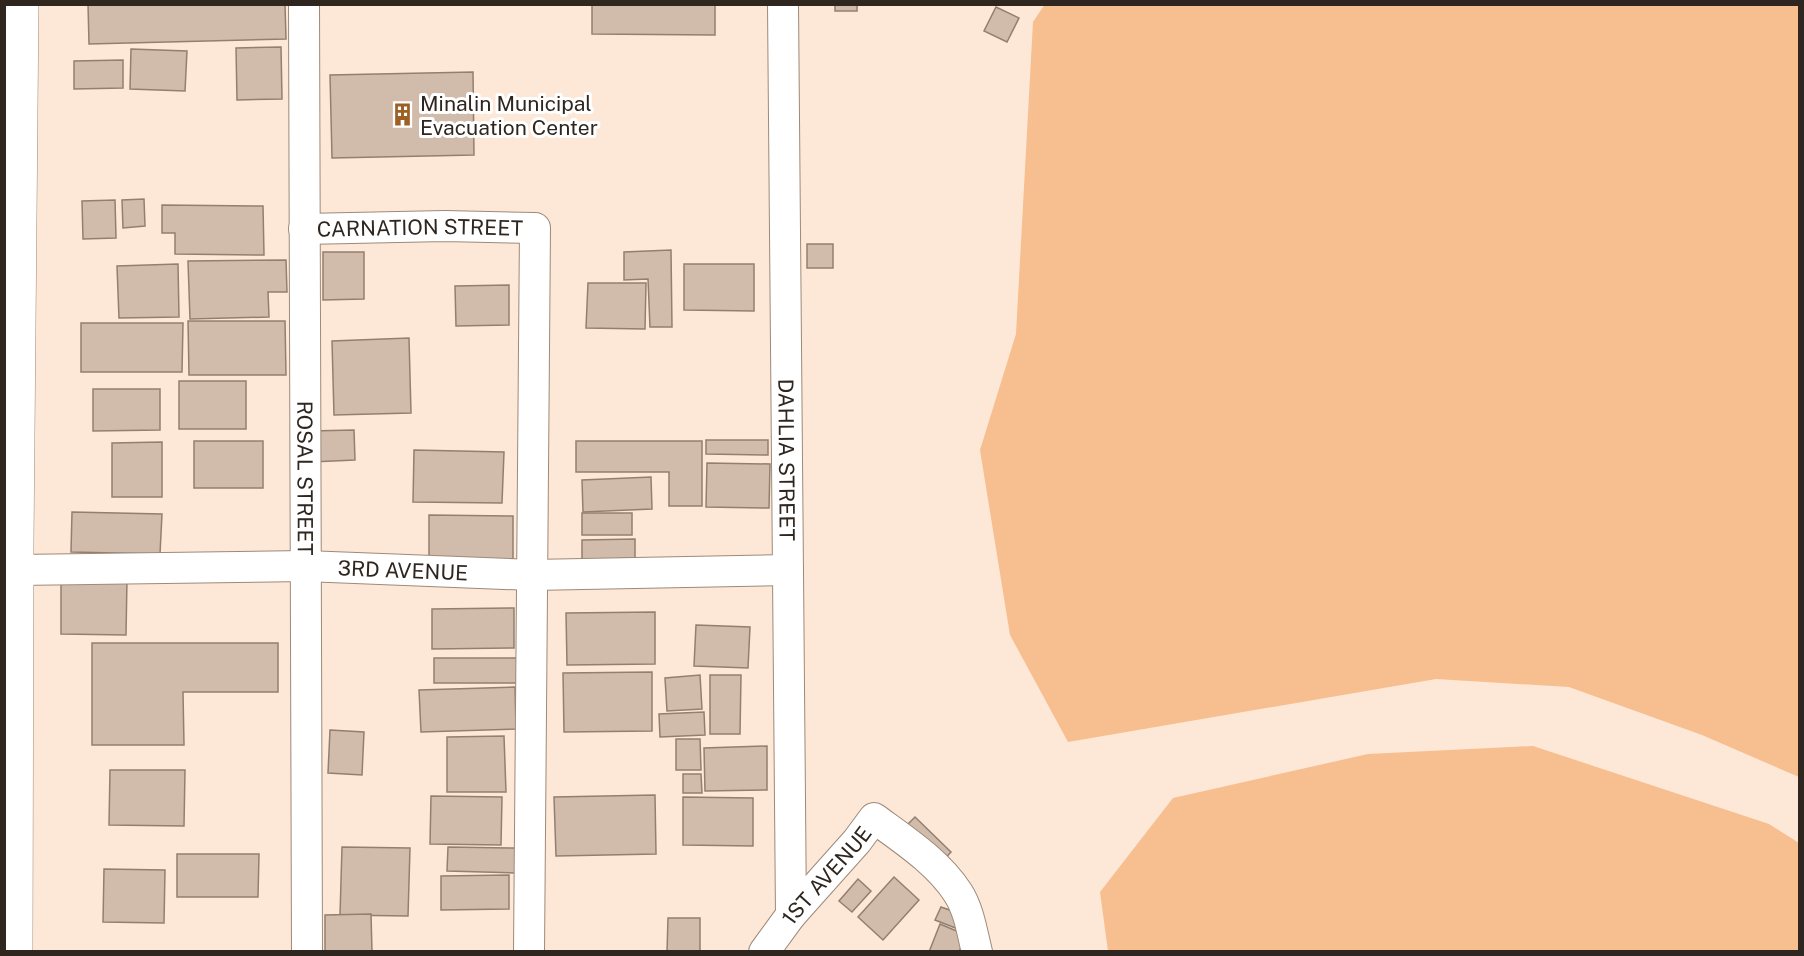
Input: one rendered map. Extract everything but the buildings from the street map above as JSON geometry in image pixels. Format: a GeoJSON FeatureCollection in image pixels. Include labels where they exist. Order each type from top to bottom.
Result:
{"type":"FeatureCollection","features":[{"type":"Feature","properties":{"kind":"main road"},"geometry":{"type":"LineString","coordinates":[[16,951],[13,552],[22,4]]}},
{"type":"Feature","properties":{"kind":"street","name":"ROSAL STREET"},"geometry":{"type":"LineString","coordinates":[[304,4],[307,951]]}},
{"type":"Feature","properties":{"kind":"street","name":"DAHLIA STREET"},"geometry":{"type":"LineString","coordinates":[[783,4],[790,915]]}},
{"type":"Feature","properties":{"kind":"street","name":"CARNATION STREET"},"geometry":{"type":"LineString","coordinates":[[304,229],[445,226],[535,228],[532,575]]}},
{"type":"Feature","properties":{"kind":"street","name":"3RD AVENUE"},"geometry":{"type":"LineString","coordinates":[[13,552],[532,575],[788,570]]}},
{"type":"Feature","properties":{"kind":"street"},"geometry":{"type":"LineString","coordinates":[[529,951],[532,575]]}},
{"type":"Feature","properties":{"kind":"street","name":"1ST AVENUE"},"geometry":{"type":"LineString","coordinates":[[764,951],[790,915],[857,841],[874,818],[938,867],[959,894],[970,921],[977,951]]}},
{"type":"Feature","properties":{"kind":"shaded area"},"geometry":{"type":"Polygon","coordinates":[[[1045,4],[1799,5],[1799,777],[1702,735],[1569,687],[1436,679],[1068,742],[1010,635],[980,450],[1016,334],[1033,22],[1045,4]]]}},
{"type":"Feature","properties":{"kind":"shaded area"},"geometry":{"type":"Polygon","coordinates":[[[1533,746],[1769,824],[1799,843],[1799,951],[1108,951],[1100,892],[1173,798],[1368,754],[1533,746]]]}},
{"type":"Feature","properties":{"kind":"place","name":"Minalin Municipal Evacuation Center"},"geometry":{"type":"Point","coordinates":[402,115]}}]}
